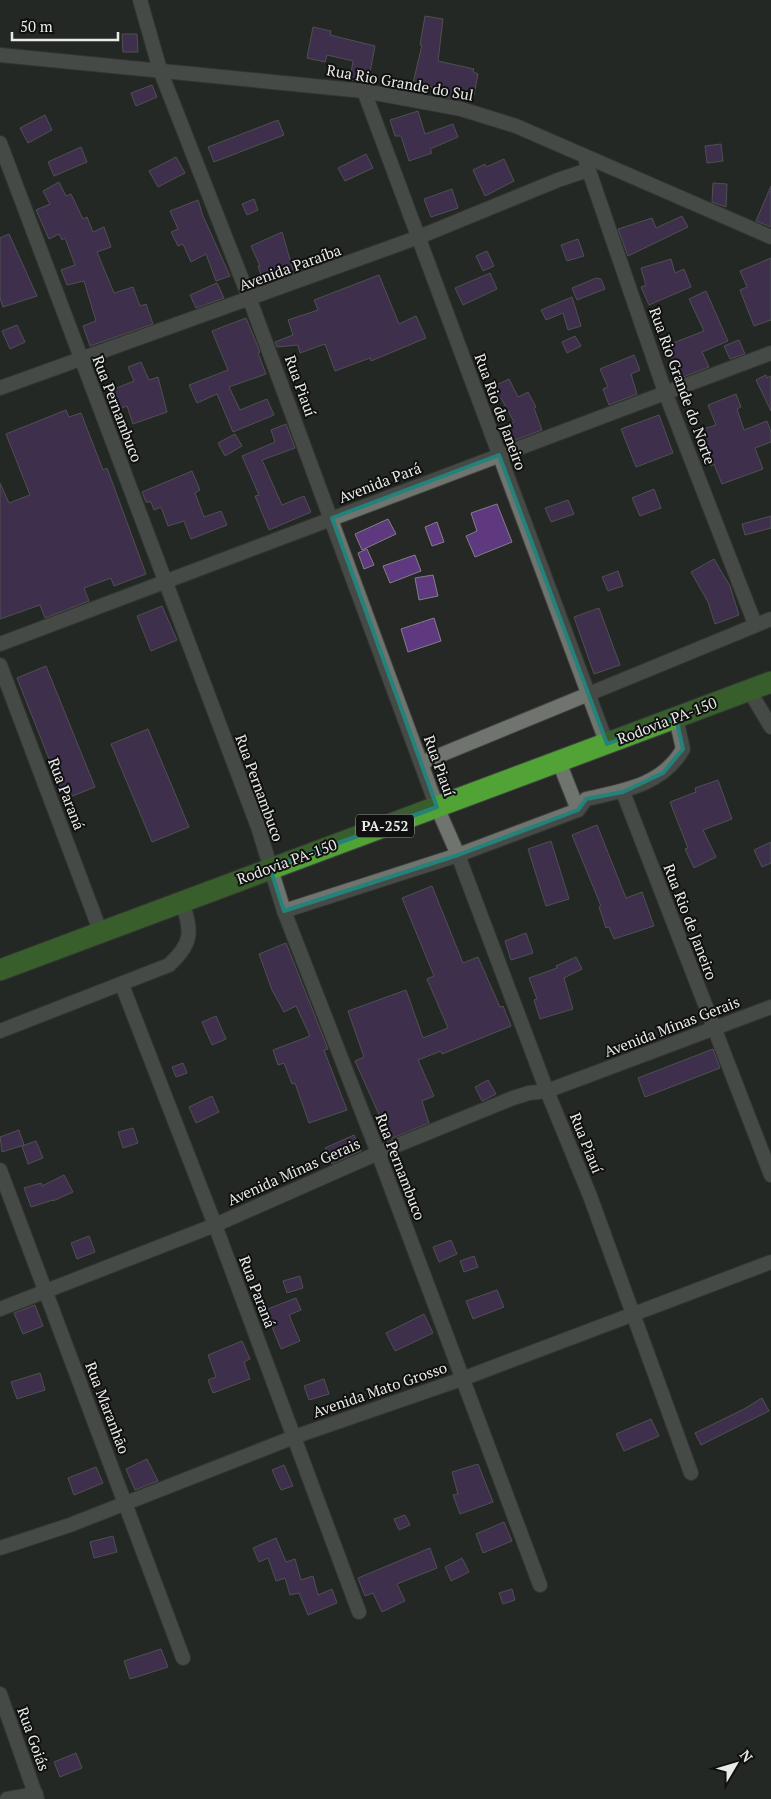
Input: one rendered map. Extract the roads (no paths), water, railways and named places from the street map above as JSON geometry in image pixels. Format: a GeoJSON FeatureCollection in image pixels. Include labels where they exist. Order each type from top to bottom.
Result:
{"type":"FeatureCollection","features":[{"type":"Feature","properties":{"kind":"highway","name":"Rodovia PA-150"},"geometry":{"type":"LineString","coordinates":[[0,970],[771,682]]}},
{"type":"Feature","properties":{"kind":"street","name":"Rua Piauí"},"geometry":{"type":"LineString","coordinates":[[140,0],[160,70],[250,300],[332,518],[437,807],[458,855],[547,1091],[590,1196],[691,1473]]}},
{"type":"Feature","properties":{"kind":"street","name":"Rua Rio Grande do Sul"},"geometry":{"type":"LineString","coordinates":[[0,55],[364,91],[484,114],[516,126],[586,163],[771,237]]}},
{"type":"Feature","properties":{"kind":"street","name":"Rua Rio de Janeiro"},"geometry":{"type":"LineString","coordinates":[[364,91],[608,744]]}},
{"type":"Feature","properties":{"kind":"street","name":"Rua Pernambuco"},"geometry":{"type":"LineString","coordinates":[[0,143],[258,828],[284,911],[378,1153],[540,1585]]}},
{"type":"Feature","properties":{"kind":"street","name":"Avenida Paraíba"},"geometry":{"type":"LineString","coordinates":[[0,388],[419,238],[558,180],[586,163]]}},
{"type":"Feature","properties":{"kind":"street","name":"Rua Rio Grande do Norte"},"geometry":{"type":"LineString","coordinates":[[586,163],[666,392],[755,624]]}},
{"type":"Feature","properties":{"kind":"street","name":"Avenida Pará"},"geometry":{"type":"LineString","coordinates":[[0,644],[771,353]]}},
{"type":"Feature","properties":{"kind":"street"},"geometry":{"type":"LineString","coordinates":[[421,763],[771,619]]}},
{"type":"Feature","properties":{"kind":"street","name":"Rua Paraná"},"geometry":{"type":"LineString","coordinates":[[0,665],[101,933]]}},
{"type":"Feature","properties":{"kind":"street"},"geometry":{"type":"LineString","coordinates":[[749,690],[771,727]]}},
{"type":"Feature","properties":{"kind":"street"},"geometry":{"type":"LineString","coordinates":[[284,911],[458,855],[578,810],[586,799],[623,792],[663,773],[675,763],[683,749],[676,718]]}},
{"type":"Feature","properties":{"kind":"street"},"geometry":{"type":"LineString","coordinates":[[559,762],[578,810]]}},
{"type":"Feature","properties":{"kind":"street","name":"Rua Rio de Janeiro"},"geometry":{"type":"LineString","coordinates":[[623,792],[713,1030],[771,1175]]}},
{"type":"Feature","properties":{"kind":"street"},"geometry":{"type":"LineString","coordinates":[[0,1031],[122,985],[169,965],[184,950],[190,932],[182,902]]}},
{"type":"Feature","properties":{"kind":"street","name":"Rua Paraná"},"geometry":{"type":"LineString","coordinates":[[122,985],[215,1225],[359,1612]]}},
{"type":"Feature","properties":{"kind":"street","name":"Avenida Minas Gerais"},"geometry":{"type":"LineString","coordinates":[[0,1309],[215,1225],[378,1153],[513,1098],[529,1093],[547,1091],[771,1007]]}},
{"type":"Feature","properties":{"kind":"street","name":"Rua Maranhão"},"geometry":{"type":"LineString","coordinates":[[0,1170],[183,1658]]}},
{"type":"Feature","properties":{"kind":"street","name":"Avenida Mato Grosso"},"geometry":{"type":"LineString","coordinates":[[0,1548],[126,1504],[294,1438],[462,1379],[771,1262]]}},
{"type":"Feature","properties":{"kind":"street","name":"Rua Goiás"},"geometry":{"type":"LineString","coordinates":[[0,1694],[37,1797]]}},
{"type":"Feature","properties":{"kind":"street"},"geometry":{"type":"LineString","coordinates":[[7,1799],[37,1797]]}}]}
